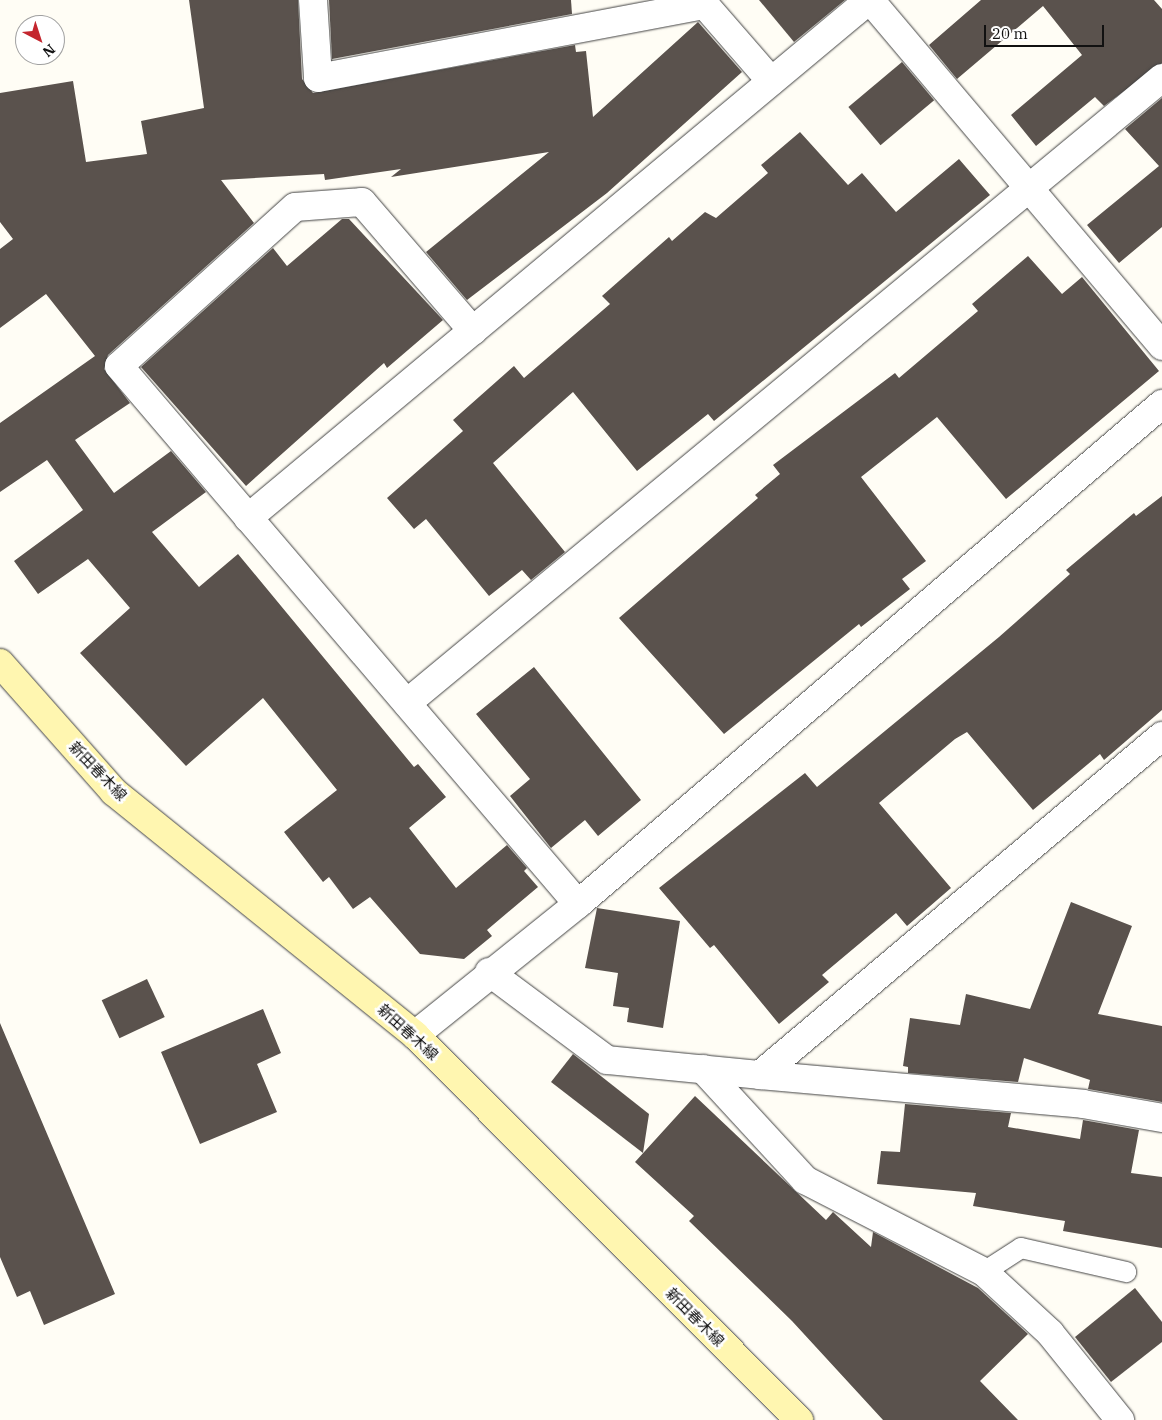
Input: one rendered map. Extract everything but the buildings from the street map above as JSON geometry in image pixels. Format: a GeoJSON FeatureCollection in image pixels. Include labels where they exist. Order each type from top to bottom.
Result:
{"type":"FeatureCollection","features":[{"type":"Feature","properties":{"kind":"main road","name":"新田春木線"},"geometry":{"type":"LineString","coordinates":[[0,663],[114,792],[415,1035],[799,1420]]}},
{"type":"Feature","properties":{"kind":"street"},"geometry":{"type":"LineString","coordinates":[[313,0],[318,78],[705,5],[771,81]]}},
{"type":"Feature","properties":{"kind":"street"},"geometry":{"type":"LineString","coordinates":[[248,518],[870,0],[1162,346]]}},
{"type":"Feature","properties":{"kind":"street"},"geometry":{"type":"LineString","coordinates":[[406,702],[1029,190],[1162,78]]}},
{"type":"Feature","properties":{"kind":"street"},"geometry":{"type":"LineString","coordinates":[[473,331],[362,202],[295,207],[119,366],[578,904]]}},
{"type":"Feature","properties":{"kind":"street"},"geometry":{"type":"LineString","coordinates":[[415,1035],[489,972],[578,904],[1162,404]]}},
{"type":"Feature","properties":{"kind":"street"},"geometry":{"type":"LineString","coordinates":[[760,1075],[1162,736]]}},
{"type":"Feature","properties":{"kind":"street"},"geometry":{"type":"LineString","coordinates":[[489,972],[606,1060],[1083,1104],[1162,1118]]}},
{"type":"Feature","properties":{"kind":"street"},"geometry":{"type":"LineString","coordinates":[[703,1069],[805,1180],[984,1272],[1050,1333],[1120,1420]]}},
{"type":"Feature","properties":{"kind":"lane"},"geometry":{"type":"LineString","coordinates":[[984,1272],[1021,1248],[1126,1272]]}}]}
